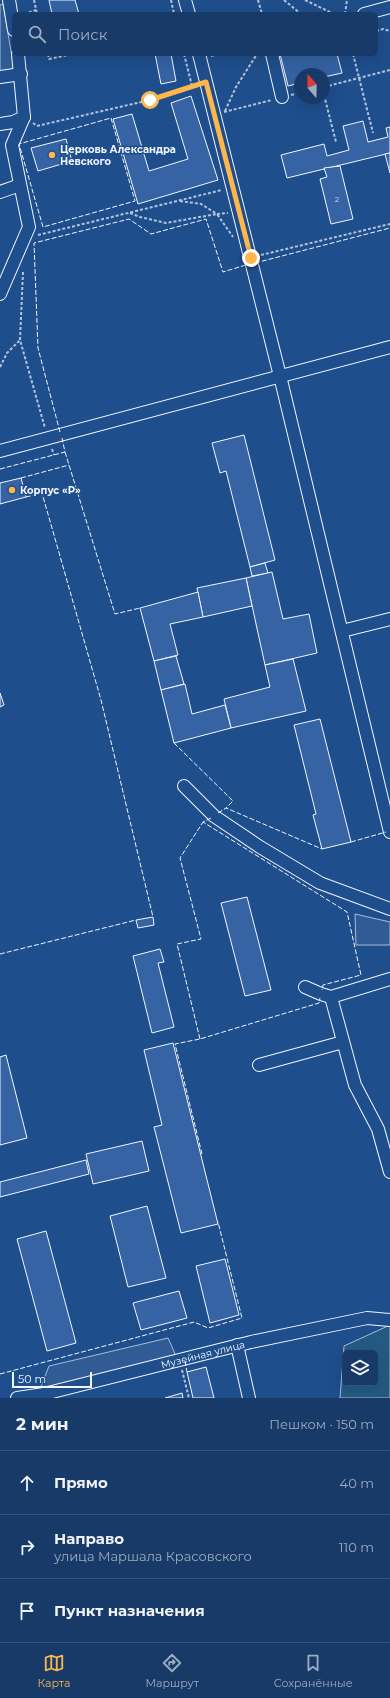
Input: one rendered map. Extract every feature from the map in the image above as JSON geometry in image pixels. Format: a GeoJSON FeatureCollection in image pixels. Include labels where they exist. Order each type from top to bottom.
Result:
{"type":"FeatureCollection","features":[{"type":"Feature","properties":{"kind":"street"},"geometry":{"type":"LineString","coordinates":[[185,0],[188,12]]}},
{"type":"Feature","properties":{"kind":"street"},"geometry":{"type":"LineString","coordinates":[[6,3],[12,23]]}},
{"type":"Feature","properties":{"kind":"street"},"geometry":{"type":"LineString","coordinates":[[371,12],[390,7]]}},
{"type":"Feature","properties":{"kind":"street"},"geometry":{"type":"LineString","coordinates":[[0,294],[29,227],[12,145],[24,116],[18,56]]}},
{"type":"Feature","properties":{"kind":"street"},"geometry":{"type":"LineString","coordinates":[[203,56],[206,82],[239,212],[248,245],[256,260],[280,376],[390,832]]}},
{"type":"Feature","properties":{"kind":"street"},"geometry":{"type":"LineString","coordinates":[[272,56],[282,97]]}},
{"type":"Feature","properties":{"kind":"street"},"geometry":{"type":"LineString","coordinates":[[0,77],[21,74]]}},
{"type":"Feature","properties":{"kind":"street"},"geometry":{"type":"LineString","coordinates":[[0,124],[13,122],[24,116]]}},
{"type":"Feature","properties":{"kind":"street"},"geometry":{"type":"LineString","coordinates":[[0,192],[20,185]]}},
{"type":"Feature","properties":{"kind":"street"},"geometry":{"type":"LineString","coordinates":[[0,451],[61,436],[390,346]]}},
{"type":"Feature","properties":{"kind":"street"},"geometry":{"type":"LineString","coordinates":[[342,631],[390,619]]}},
{"type":"Feature","properties":{"kind":"street"},"geometry":{"type":"LineString","coordinates":[[184,786],[214,816],[260,847],[320,883],[390,909]]}},
{"type":"Feature","properties":{"kind":"street"},"geometry":{"type":"LineString","coordinates":[[305,987],[331,997],[390,979]]}},
{"type":"Feature","properties":{"kind":"street"},"geometry":{"type":"LineString","coordinates":[[331,997],[355,1085],[378,1129],[390,1172]]}},
{"type":"Feature","properties":{"kind":"street"},"geometry":{"type":"LineString","coordinates":[[259,1065],[343,1042]]}},
{"type":"Feature","properties":{"kind":"street","name":"Музейная улица"},"geometry":{"type":"LineString","coordinates":[[17,1398],[44,1394],[237,1345],[367,1318],[390,1320]]}},
{"type":"Feature","properties":{"kind":"street"},"geometry":{"type":"LineString","coordinates":[[237,1345],[249,1398]]}},
{"type":"Feature","properties":{"kind":"path"},"geometry":{"type":"LineString","coordinates":[[30,12],[36,10],[34,0]]}},
{"type":"Feature","properties":{"kind":"path"},"geometry":{"type":"LineString","coordinates":[[171,0],[174,12]]}},
{"type":"Feature","properties":{"kind":"path"},"geometry":{"type":"LineString","coordinates":[[258,0],[261,12]]}},
{"type":"Feature","properties":{"kind":"path"},"geometry":{"type":"LineString","coordinates":[[284,0],[299,12]]}},
{"type":"Feature","properties":{"kind":"path"},"geometry":{"type":"LineString","coordinates":[[305,0],[330,12]]}},
{"type":"Feature","properties":{"kind":"path"},"geometry":{"type":"LineString","coordinates":[[345,12],[347,0]]}},
{"type":"Feature","properties":{"kind":"path"},"geometry":{"type":"LineString","coordinates":[[378,30],[383,29],[390,31]]}},
{"type":"Feature","properties":{"kind":"path"},"geometry":{"type":"LineString","coordinates":[[48,56],[49,59],[63,56]]}},
{"type":"Feature","properties":{"kind":"path"},"geometry":{"type":"LineString","coordinates":[[184,56],[192,86]]}},
{"type":"Feature","properties":{"kind":"path"},"geometry":{"type":"LineString","coordinates":[[255,56],[236,87],[224,112],[294,94]]}},
{"type":"Feature","properties":{"kind":"path"},"geometry":{"type":"LineString","coordinates":[[354,56],[373,133]]}},
{"type":"Feature","properties":{"kind":"path"},"geometry":{"type":"LineString","coordinates":[[330,85],[390,70]]}},
{"type":"Feature","properties":{"kind":"path"},"geometry":{"type":"LineString","coordinates":[[24,116],[37,126],[150,100],[206,82]]}},
{"type":"Feature","properties":{"kind":"path"},"geometry":{"type":"LineString","coordinates":[[326,104],[336,142]]}},
{"type":"Feature","properties":{"kind":"path"},"geometry":{"type":"LineString","coordinates":[[24,238],[233,187]]}},
{"type":"Feature","properties":{"kind":"path"},"geometry":{"type":"LineString","coordinates":[[178,201],[201,204],[217,214],[234,238],[248,245]]}},
{"type":"Feature","properties":{"kind":"path"},"geometry":{"type":"LineString","coordinates":[[130,212],[140,217],[166,223],[217,214],[239,212]]}},
{"type":"Feature","properties":{"kind":"path"},"geometry":{"type":"LineString","coordinates":[[256,260],[390,224]]}},
{"type":"Feature","properties":{"kind":"path"},"geometry":{"type":"LineString","coordinates":[[23,270],[20,340],[54,455]]}},
{"type":"Feature","properties":{"kind":"path"},"geometry":{"type":"LineString","coordinates":[[0,367],[7,353],[20,340]]}},
{"type":"Feature","properties":{"kind":"path"},"geometry":{"type":"LineString","coordinates":[[179,1359],[189,1398]]}},
{"type":"Feature","properties":{"kind":"shaded area"},"geometry":{"type":"Polygon","coordinates":[[[3,4],[15,75],[0,77],[0,5],[3,4]]]}},
{"type":"Feature","properties":{"kind":"shaded area"},"geometry":{"type":"Polygon","coordinates":[[[355,914],[390,922],[390,945],[356,945],[355,914]]]}},
{"type":"Feature","properties":{"kind":"shaded area"},"geometry":{"type":"Polygon","coordinates":[[[390,1325],[390,1398],[340,1398],[342,1372],[342,1386],[378,1386],[378,1350],[344,1350],[344,1346],[390,1325]]]}},
{"type":"Feature","properties":{"kind":"shaded area"},"geometry":{"type":"Polygon","coordinates":[[[168,1338],[176,1356],[40,1389],[49,1366],[168,1338]]]}},
{"type":"Feature","properties":{"kind":"building"},"geometry":{"type":"Polygon","coordinates":[[[49,0],[75,0],[78,12],[52,12],[49,0]]]}},
{"type":"Feature","properties":{"kind":"building"},"geometry":{"type":"Polygon","coordinates":[[[155,56],[171,56],[176,81],[161,84],[155,56]]]}},
{"type":"Feature","properties":{"kind":"building"},"geometry":{"type":"Polygon","coordinates":[[[280,56],[338,56],[342,73],[330,76],[330,68],[294,68],[294,84],[288,86],[280,56]]]}},
{"type":"Feature","properties":{"kind":"building"},"geometry":{"type":"Polygon","coordinates":[[[191,96],[218,180],[138,204],[113,119],[132,114],[149,171],[188,159],[171,103],[191,96]]]}},
{"type":"Feature","properties":{"kind":"building"},"geometry":{"type":"Polygon","coordinates":[[[363,121],[368,142],[388,137],[386,128],[390,127],[390,153],[287,178],[281,155],[324,144],[327,156],[349,150],[343,126],[363,121]]]}},
{"type":"Feature","properties":{"kind":"building","name":"Церковь Александра Невского"},"geometry":{"type":"Polygon","coordinates":[[[66,139],[72,161],[38,171],[31,148],[66,139]]]}},
{"type":"Feature","properties":{"kind":"building"},"geometry":{"type":"Polygon","coordinates":[[[390,153],[390,173],[385,154],[390,153]]]}},
{"type":"Feature","properties":{"kind":"building"},"geometry":{"type":"Polygon","coordinates":[[[340,166],[353,219],[331,224],[320,179],[327,177],[324,168],[340,166]]]}},
{"type":"Feature","properties":{"kind":"building"},"geometry":{"type":"Polygon","coordinates":[[[244,435],[275,560],[250,567],[226,471],[220,473],[212,443],[244,435]]]}},
{"type":"Feature","properties":{"kind":"building","name":"Корпус «Р»"},"geometry":{"type":"Polygon","coordinates":[[[21,478],[26,497],[0,504],[0,483],[21,478]]]}},
{"type":"Feature","properties":{"kind":"building"},"geometry":{"type":"Polygon","coordinates":[[[265,563],[268,573],[252,576],[250,567],[265,563]]]}},
{"type":"Feature","properties":{"kind":"building"},"geometry":{"type":"Polygon","coordinates":[[[272,572],[283,619],[309,614],[317,653],[265,665],[246,578],[272,572]]]}},
{"type":"Feature","properties":{"kind":"building"},"geometry":{"type":"Polygon","coordinates":[[[246,578],[252,606],[203,617],[197,588],[246,578]]]}},
{"type":"Feature","properties":{"kind":"building"},"geometry":{"type":"Polygon","coordinates":[[[198,592],[203,617],[170,624],[178,655],[154,661],[140,608],[198,592]]]}},
{"type":"Feature","properties":{"kind":"building"},"geometry":{"type":"Polygon","coordinates":[[[176,656],[184,684],[161,690],[154,661],[176,656]]]}},
{"type":"Feature","properties":{"kind":"building"},"geometry":{"type":"Polygon","coordinates":[[[293,659],[306,711],[231,728],[224,699],[270,687],[265,665],[293,659]]]}},
{"type":"Feature","properties":{"kind":"building"},"geometry":{"type":"Polygon","coordinates":[[[185,684],[192,714],[225,705],[231,728],[174,743],[161,690],[185,684]]]}},
{"type":"Feature","properties":{"kind":"building"},"geometry":{"type":"Polygon","coordinates":[[[0,693],[4,705],[0,707],[0,693]]]}},
{"type":"Feature","properties":{"kind":"building"},"geometry":{"type":"Polygon","coordinates":[[[320,719],[351,842],[322,849],[313,815],[316,814],[294,725],[320,719]]]}},
{"type":"Feature","properties":{"kind":"building"},"geometry":{"type":"Polygon","coordinates":[[[247,897],[271,990],[245,996],[221,903],[247,897]]]}},
{"type":"Feature","properties":{"kind":"building"},"geometry":{"type":"Polygon","coordinates":[[[153,917],[154,925],[138,928],[136,920],[153,917]]]}},
{"type":"Feature","properties":{"kind":"building"},"geometry":{"type":"Polygon","coordinates":[[[160,949],[164,962],[158,963],[174,1027],[152,1033],[133,956],[160,949]]]}},
{"type":"Feature","properties":{"kind":"building"},"geometry":{"type":"Polygon","coordinates":[[[173,1043],[218,1224],[181,1233],[154,1127],[162,1125],[144,1050],[173,1043]]]}},
{"type":"Feature","properties":{"kind":"building"},"geometry":{"type":"Polygon","coordinates":[[[6,1055],[27,1138],[0,1145],[0,1057],[6,1055]]]}},
{"type":"Feature","properties":{"kind":"building"},"geometry":{"type":"Polygon","coordinates":[[[142,1141],[149,1171],[93,1184],[86,1154],[142,1141]]]}},
{"type":"Feature","properties":{"kind":"building"},"geometry":{"type":"Polygon","coordinates":[[[86,1160],[89,1174],[0,1197],[0,1182],[86,1160]]]}},
{"type":"Feature","properties":{"kind":"building"},"geometry":{"type":"Polygon","coordinates":[[[147,1206],[166,1278],[128,1287],[110,1216],[147,1206]]]}},
{"type":"Feature","properties":{"kind":"building"},"geometry":{"type":"Polygon","coordinates":[[[46,1231],[76,1343],[47,1351],[17,1239],[46,1231]]]}},
{"type":"Feature","properties":{"kind":"building"},"geometry":{"type":"Polygon","coordinates":[[[225,1259],[239,1315],[210,1323],[196,1266],[225,1259]]]}},
{"type":"Feature","properties":{"kind":"building"},"geometry":{"type":"Polygon","coordinates":[[[179,1291],[187,1318],[141,1330],[133,1303],[179,1291]]]}},
{"type":"Feature","properties":{"kind":"building"},"geometry":{"type":"Polygon","coordinates":[[[206,1367],[214,1398],[193,1398],[187,1372],[206,1367]]]}},
{"type":"Feature","properties":{"kind":"building"},"geometry":{"type":"Polygon","coordinates":[[[182,1393],[183,1398],[165,1398],[182,1393]]]}},
{"type":"Feature","properties":{"kind":"fence"},"geometry":{"type":"LineString","coordinates":[[111,118],[135,201],[43,227],[19,144],[111,118]]}},
{"type":"Feature","properties":{"kind":"fence"},"geometry":{"type":"LineString","coordinates":[[60,432],[38,348],[34,243],[129,219],[151,234],[206,219],[223,272],[249,264]]}},
{"type":"Feature","properties":{"kind":"fence"},"geometry":{"type":"LineString","coordinates":[[255,263],[390,228]]}},
{"type":"Feature","properties":{"kind":"fence"},"geometry":{"type":"LineString","coordinates":[[0,469],[65,452],[62,438]]}},
{"type":"Feature","properties":{"kind":"fence"},"geometry":{"type":"LineString","coordinates":[[65,452],[115,614],[140,608]]}},
{"type":"Feature","properties":{"kind":"fence"},"geometry":{"type":"LineString","coordinates":[[21,478],[69,465]]}},
{"type":"Feature","properties":{"kind":"fence"},"geometry":{"type":"LineString","coordinates":[[26,497],[42,493],[101,700],[153,917]]}},
{"type":"Feature","properties":{"kind":"fence"},"geometry":{"type":"LineString","coordinates":[[174,743],[233,801],[226,808]]}},
{"type":"Feature","properties":{"kind":"fence"},"geometry":{"type":"LineString","coordinates":[[218,813],[226,808],[322,849]]}},
{"type":"Feature","properties":{"kind":"fence"},"geometry":{"type":"LineString","coordinates":[[211,818],[203,822],[347,912],[361,975],[323,985],[322,990]]}},
{"type":"Feature","properties":{"kind":"fence"},"geometry":{"type":"LineString","coordinates":[[200,1039],[177,944],[201,939],[180,858],[203,822]]}},
{"type":"Feature","properties":{"kind":"fence"},"geometry":{"type":"LineString","coordinates":[[351,842],[386,832]]}},
{"type":"Feature","properties":{"kind":"fence"},"geometry":{"type":"LineString","coordinates":[[0,954],[136,920]]}},
{"type":"Feature","properties":{"kind":"fence"},"geometry":{"type":"LineString","coordinates":[[202,1154],[175,1044],[200,1039],[319,1003],[320,998]]}},
{"type":"Feature","properties":{"kind":"fence"},"geometry":{"type":"LineString","coordinates":[[0,1374],[194,1322],[208,1328],[242,1318],[218,1222]]}},
{"type":"Feature","properties":{"kind":"fence"},"geometry":{"type":"LineString","coordinates":[[185,1361],[187,1372]]}},
{"type":"Feature","properties":{"kind":"place","name":"Церковь Александра Невского"},"geometry":{"type":"Point","coordinates":[52,155]}},
{"type":"Feature","properties":{"kind":"place","name":"Корпус «Р»"},"geometry":{"type":"Point","coordinates":[12,490]}},
{"type":"Feature","properties":{"kind":"route"},"geometry":{"type":"LineString","coordinates":[[150,100],[206,82],[251,258]]}}]}
